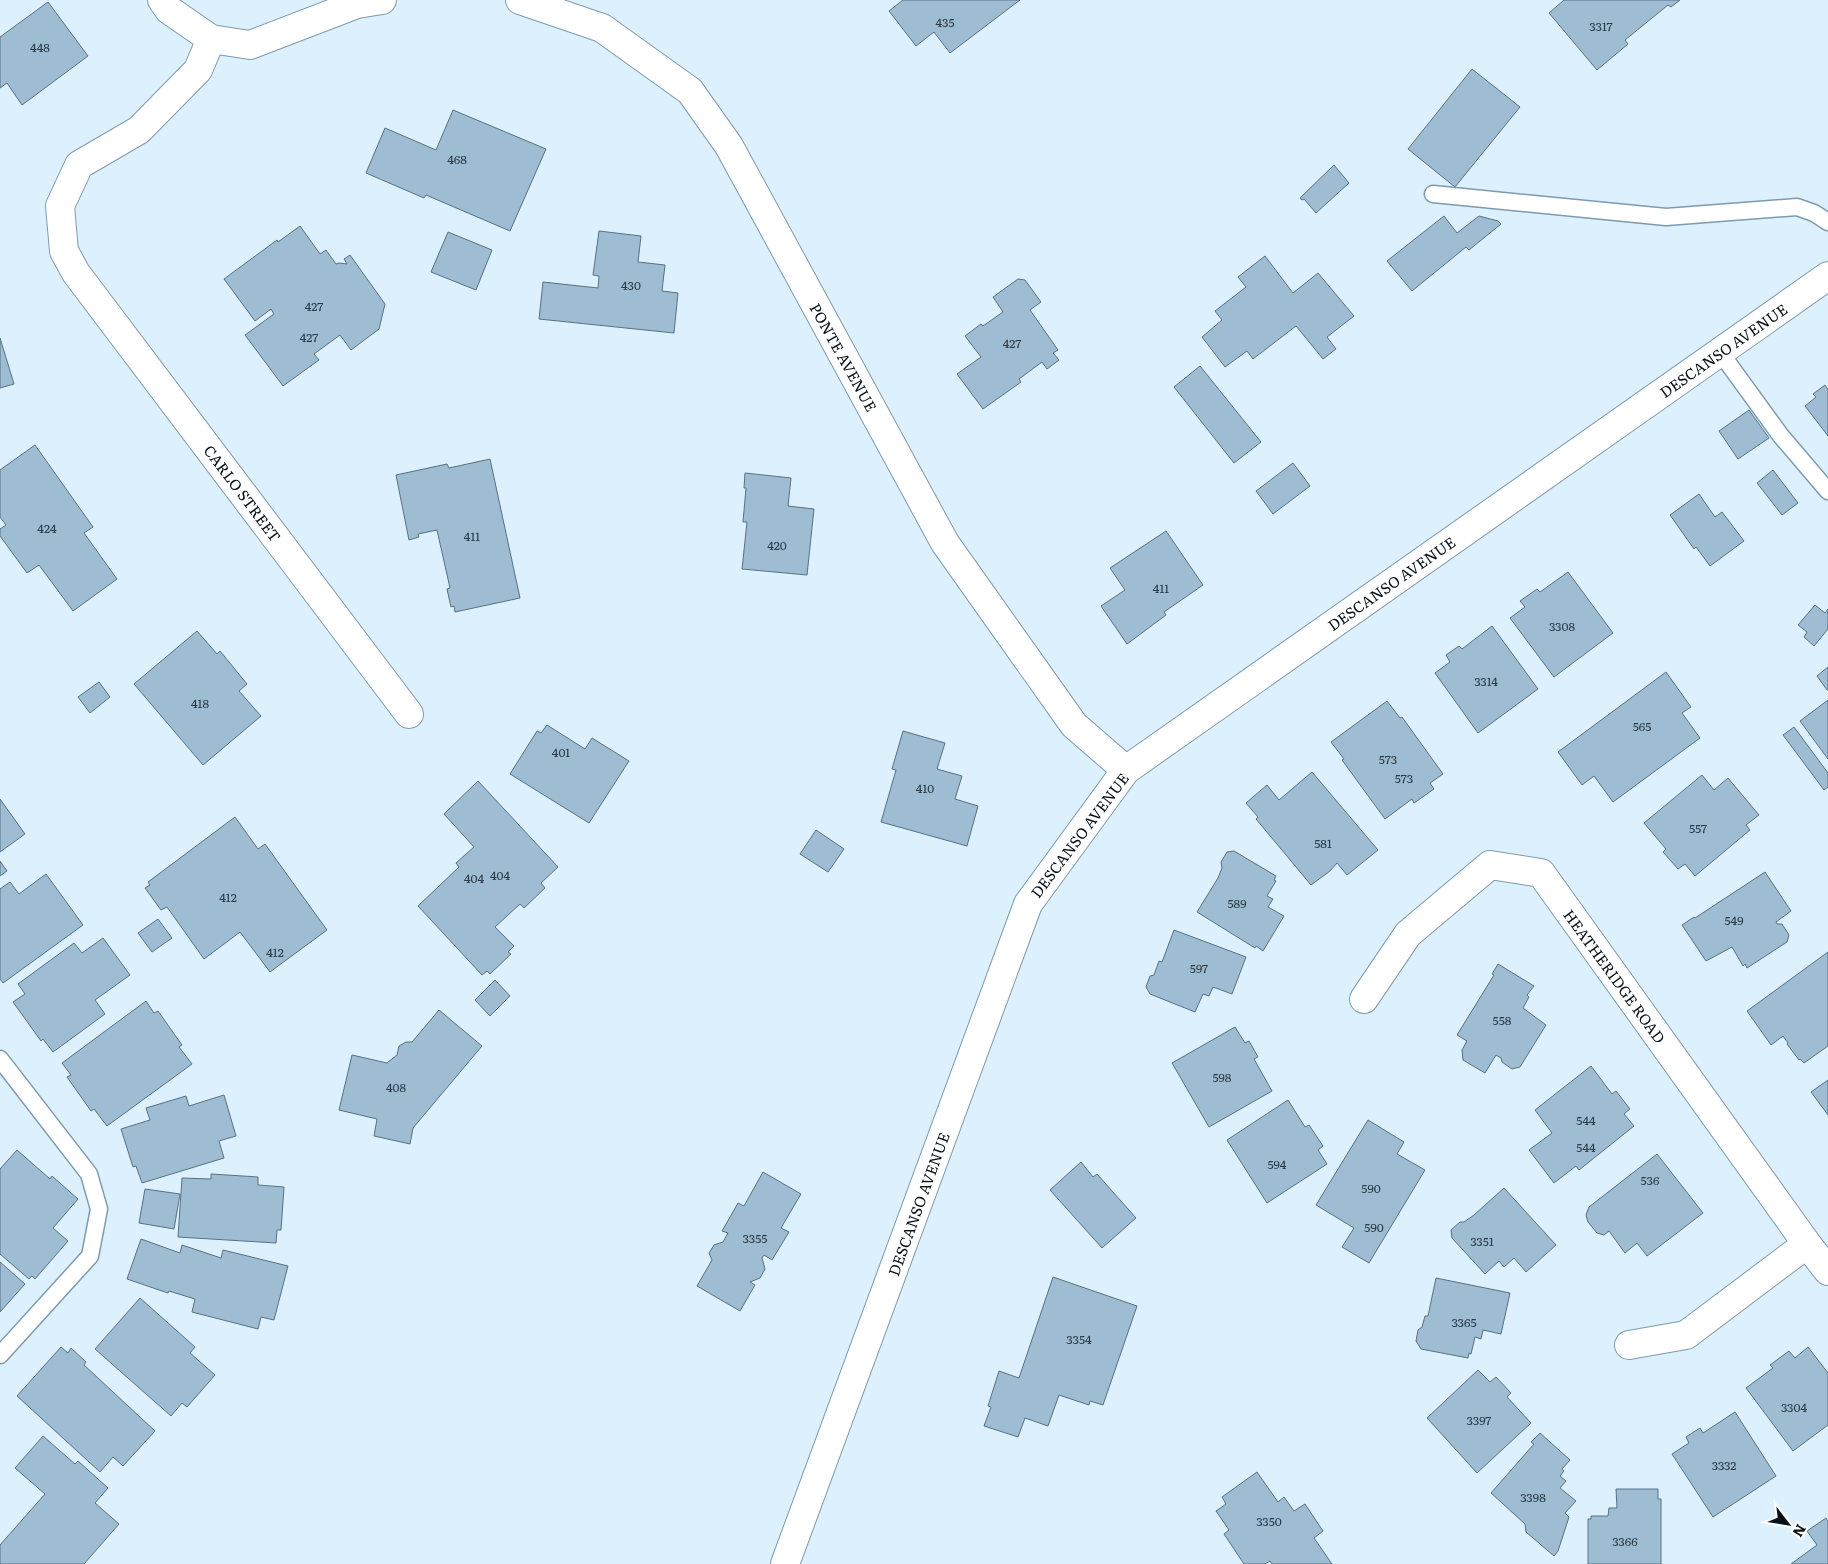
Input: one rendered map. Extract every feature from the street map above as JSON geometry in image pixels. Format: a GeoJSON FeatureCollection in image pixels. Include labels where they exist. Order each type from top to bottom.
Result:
{"type":"FeatureCollection","features":[{"type":"Feature","properties":{"kind":"street"},"geometry":{"type":"LineString","coordinates":[[162,0],[169,10],[211,39],[250,44],[357,4],[382,0]]}},
{"type":"Feature","properties":{"kind":"street","name":"PONTE AVENUE"},"geometry":{"type":"LineString","coordinates":[[520,0],[602,28],[690,91],[729,146],[945,543],[1074,724],[1126,770]]}},
{"type":"Feature","properties":{"kind":"street","name":"CARLO STREET"},"geometry":{"type":"LineString","coordinates":[[211,39],[198,70],[139,130],[79,165],[60,206],[64,251],[76,273],[409,714]]}},
{"type":"Feature","properties":{"kind":"street","name":"DESCANSO AVENUE"},"geometry":{"type":"LineString","coordinates":[[785,1564],[1028,904],[1126,770],[1828,276]]}},
{"type":"Feature","properties":{"kind":"street","name":"HEATHERIDGE ROAD"},"geometry":{"type":"LineString","coordinates":[[1364,999],[1408,934],[1490,865],[1542,873],[1828,1271]]}},
{"type":"Feature","properties":{"kind":"street"},"geometry":{"type":"LineString","coordinates":[[1629,1345],[1686,1335],[1807,1244]]}},
{"type":"Feature","properties":{"kind":"lane"},"geometry":{"type":"LineString","coordinates":[[1433,194],[1666,217],[1797,208],[1814,213],[1828,222]]}},
{"type":"Feature","properties":{"kind":"lane"},"geometry":{"type":"LineString","coordinates":[[1720,352],[1781,436],[1828,491]]}},
{"type":"Feature","properties":{"kind":"lane"},"geometry":{"type":"LineString","coordinates":[[0,1059],[89,1174],[99,1209],[90,1256],[0,1355]]}},
{"type":"Feature","properties":{"kind":"building"},"geometry":{"type":"Polygon","coordinates":[[[903,0],[1020,0],[950,53],[934,32],[916,46],[889,11],[903,0]]]}},
{"type":"Feature","properties":{"kind":"building"},"geometry":{"type":"Polygon","coordinates":[[[1564,0],[1680,0],[1671,7],[1668,5],[1625,40],[1628,44],[1597,70],[1549,13],[1564,0]]]}},
{"type":"Feature","properties":{"kind":"building"},"geometry":{"type":"Polygon","coordinates":[[[48,2],[88,56],[22,105],[7,83],[0,88],[0,37],[48,2]]]}},
{"type":"Feature","properties":{"kind":"building"},"geometry":{"type":"Polygon","coordinates":[[[1472,69],[1520,107],[1455,187],[1408,149],[1472,69]]]}},
{"type":"Feature","properties":{"kind":"building"},"geometry":{"type":"Polygon","coordinates":[[[453,110],[546,149],[510,231],[426,195],[424,198],[366,173],[385,128],[436,150],[453,110]]]}},
{"type":"Feature","properties":{"kind":"building"},"geometry":{"type":"Polygon","coordinates":[[[1334,165],[1349,183],[1316,213],[1304,199],[1300,198],[1334,165]]]}},
{"type":"Feature","properties":{"kind":"building"},"geometry":{"type":"Polygon","coordinates":[[[1444,216],[1457,233],[1479,216],[1498,221],[1501,224],[1469,250],[1466,247],[1412,291],[1387,261],[1444,216]]]}},
{"type":"Feature","properties":{"kind":"building"},"geometry":{"type":"Polygon","coordinates":[[[300,226],[320,254],[326,250],[336,264],[347,264],[344,259],[350,255],[385,304],[379,329],[351,350],[340,335],[314,354],[319,360],[283,386],[245,335],[274,314],[271,309],[255,321],[224,279],[277,240],[278,242],[300,226]]]}},
{"type":"Feature","properties":{"kind":"building"},"geometry":{"type":"Polygon","coordinates":[[[599,231],[641,236],[638,262],[665,265],[662,291],[678,293],[674,333],[539,319],[543,282],[598,288],[599,276],[593,275],[599,231]]]}},
{"type":"Feature","properties":{"kind":"building"},"geometry":{"type":"Polygon","coordinates":[[[448,232],[492,250],[476,290],[431,272],[448,232]]]}},
{"type":"Feature","properties":{"kind":"building"},"geometry":{"type":"Polygon","coordinates":[[[1265,256],[1293,293],[1318,273],[1354,316],[1327,337],[1336,349],[1323,359],[1296,326],[1253,359],[1247,351],[1225,367],[1202,337],[1222,320],[1215,311],[1246,287],[1238,277],[1265,256]]]}},
{"type":"Feature","properties":{"kind":"building"},"geometry":{"type":"Polygon","coordinates":[[[1018,279],[1025,280],[1041,302],[1030,310],[1058,350],[1053,353],[1059,360],[1047,369],[1042,362],[1019,379],[1021,382],[983,409],[957,374],[981,357],[965,336],[981,324],[983,326],[1003,312],[993,297],[1018,279]]]}},
{"type":"Feature","properties":{"kind":"building"},"geometry":{"type":"Polygon","coordinates":[[[0,338],[14,384],[0,388],[0,338]]]}},
{"type":"Feature","properties":{"kind":"building"},"geometry":{"type":"Polygon","coordinates":[[[1200,366],[1261,442],[1234,463],[1174,387],[1200,366]]]}},
{"type":"Feature","properties":{"kind":"building"},"geometry":{"type":"Polygon","coordinates":[[[1825,385],[1828,389],[1828,436],[1805,406],[1816,397],[1813,394],[1825,385]]]}},
{"type":"Feature","properties":{"kind":"building"},"geometry":{"type":"Polygon","coordinates":[[[1749,410],[1769,438],[1738,459],[1719,431],[1749,410]]]}},
{"type":"Feature","properties":{"kind":"building"},"geometry":{"type":"Polygon","coordinates":[[[35,445],[93,527],[84,533],[117,579],[73,611],[39,565],[27,573],[0,536],[0,529],[6,525],[0,517],[0,470],[35,445]]]}},
{"type":"Feature","properties":{"kind":"building"},"geometry":{"type":"Polygon","coordinates":[[[490,459],[520,598],[455,612],[454,606],[451,607],[447,589],[450,588],[437,530],[418,534],[419,537],[409,540],[396,475],[447,464],[449,468],[490,459]]]}},
{"type":"Feature","properties":{"kind":"building"},"geometry":{"type":"Polygon","coordinates":[[[1293,463],[1310,486],[1273,514],[1256,491],[1293,463]]]}},
{"type":"Feature","properties":{"kind":"building"},"geometry":{"type":"Polygon","coordinates":[[[1773,470],[1798,503],[1782,515],[1757,483],[1773,470]]]}},
{"type":"Feature","properties":{"kind":"building"},"geometry":{"type":"Polygon","coordinates":[[[745,473],[791,478],[788,506],[814,509],[807,575],[742,569],[747,522],[743,522],[746,488],[744,488],[745,473]]]}},
{"type":"Feature","properties":{"kind":"building"},"geometry":{"type":"Polygon","coordinates":[[[1699,494],[1715,517],[1722,512],[1744,541],[1710,566],[1696,547],[1694,549],[1670,515],[1699,494]]]}},
{"type":"Feature","properties":{"kind":"building"},"geometry":{"type":"Polygon","coordinates":[[[1166,531],[1203,585],[1164,612],[1166,615],[1127,644],[1101,606],[1125,590],[1110,568],[1166,531]]]}},
{"type":"Feature","properties":{"kind":"building"},"geometry":{"type":"Polygon","coordinates":[[[1568,572],[1613,633],[1554,677],[1510,618],[1525,607],[1520,601],[1537,589],[1540,592],[1568,572]]]}},
{"type":"Feature","properties":{"kind":"building"},"geometry":{"type":"Polygon","coordinates":[[[1815,605],[1825,613],[1828,609],[1828,629],[1814,646],[1804,637],[1807,632],[1798,625],[1815,605]]]}},
{"type":"Feature","properties":{"kind":"building"},"geometry":{"type":"Polygon","coordinates":[[[1492,626],[1538,689],[1478,733],[1435,673],[1450,662],[1446,655],[1459,646],[1462,649],[1492,626]]]}},
{"type":"Feature","properties":{"kind":"building"},"geometry":{"type":"Polygon","coordinates":[[[197,631],[217,654],[220,651],[247,684],[239,691],[261,716],[203,765],[134,684],[197,631]]]}},
{"type":"Feature","properties":{"kind":"building"},"geometry":{"type":"Polygon","coordinates":[[[1828,667],[1828,690],[1827,690],[1817,676],[1828,667]]]}},
{"type":"Feature","properties":{"kind":"building"},"geometry":{"type":"Polygon","coordinates":[[[1666,672],[1691,707],[1682,713],[1700,738],[1613,802],[1594,776],[1582,785],[1558,752],[1666,672]]]}},
{"type":"Feature","properties":{"kind":"building"},"geometry":{"type":"Polygon","coordinates":[[[99,682],[110,697],[90,713],[78,697],[99,682]]]}},
{"type":"Feature","properties":{"kind":"building"},"geometry":{"type":"Polygon","coordinates":[[[1828,700],[1828,759],[1800,721],[1828,700]]]}},
{"type":"Feature","properties":{"kind":"building"},"geometry":{"type":"Polygon","coordinates":[[[1387,701],[1400,718],[1402,717],[1443,774],[1430,783],[1434,789],[1414,803],[1412,799],[1385,819],[1331,742],[1387,701]]]}},
{"type":"Feature","properties":{"kind":"building"},"geometry":{"type":"Polygon","coordinates":[[[547,725],[585,749],[592,738],[629,761],[589,823],[510,774],[537,731],[541,733],[547,725]]]}},
{"type":"Feature","properties":{"kind":"building"},"geometry":{"type":"Polygon","coordinates":[[[1794,727],[1828,773],[1828,787],[1824,790],[1783,735],[1794,727]]]}},
{"type":"Feature","properties":{"kind":"building"},"geometry":{"type":"Polygon","coordinates":[[[903,731],[945,743],[937,769],[962,776],[955,799],[978,806],[967,846],[881,822],[896,770],[892,769],[903,731]]]}},
{"type":"Feature","properties":{"kind":"building"},"geometry":{"type":"Polygon","coordinates":[[[1312,772],[1378,850],[1347,875],[1337,863],[1330,871],[1311,885],[1256,819],[1258,817],[1246,803],[1267,785],[1279,800],[1312,772]]]}},
{"type":"Feature","properties":{"kind":"building"},"geometry":{"type":"Polygon","coordinates":[[[1702,775],[1714,790],[1728,778],[1759,815],[1746,825],[1750,830],[1695,876],[1685,864],[1678,869],[1663,852],[1666,849],[1644,823],[1702,775]]]}},
{"type":"Feature","properties":{"kind":"building"},"geometry":{"type":"Polygon","coordinates":[[[478,781],[558,867],[541,883],[545,888],[524,908],[520,904],[495,927],[514,946],[508,952],[511,954],[490,974],[487,971],[482,975],[418,906],[459,867],[456,863],[474,847],[444,814],[478,781]]]}},
{"type":"Feature","properties":{"kind":"building"},"geometry":{"type":"Polygon","coordinates":[[[0,799],[25,834],[0,852],[0,799]]]}},
{"type":"Feature","properties":{"kind":"building"},"geometry":{"type":"Polygon","coordinates":[[[235,817],[258,849],[265,844],[327,930],[270,972],[240,932],[204,959],[167,907],[161,910],[145,888],[150,885],[148,882],[235,817]]]}},
{"type":"Feature","properties":{"kind":"building"},"geometry":{"type":"Polygon","coordinates":[[[816,830],[844,849],[828,872],[800,854],[816,830]]]}},
{"type":"Feature","properties":{"kind":"building"},"geometry":{"type":"Polygon","coordinates":[[[1234,851],[1276,876],[1274,880],[1276,881],[1267,896],[1273,899],[1268,907],[1284,916],[1263,951],[1197,912],[1218,878],[1222,868],[1221,862],[1227,852],[1234,851]]]}},
{"type":"Feature","properties":{"kind":"building"},"geometry":{"type":"Polygon","coordinates":[[[0,861],[7,871],[0,876],[0,861]]]}},
{"type":"Feature","properties":{"kind":"building"},"geometry":{"type":"Polygon","coordinates":[[[1765,872],[1791,911],[1776,922],[1777,924],[1782,924],[1789,935],[1787,942],[1747,968],[1745,964],[1743,966],[1732,947],[1706,961],[1682,925],[1765,872]]]}},
{"type":"Feature","properties":{"kind":"building"},"geometry":{"type":"Polygon","coordinates":[[[46,874],[83,925],[3,983],[0,979],[0,889],[10,882],[19,894],[46,874]]]}},
{"type":"Feature","properties":{"kind":"building"},"geometry":{"type":"Polygon","coordinates":[[[158,919],[172,938],[152,952],[138,933],[158,919]]]}},
{"type":"Feature","properties":{"kind":"building"},"geometry":{"type":"Polygon","coordinates":[[[1174,930],[1246,957],[1232,994],[1213,987],[1209,996],[1203,994],[1195,1012],[1150,994],[1146,987],[1150,976],[1154,975],[1159,961],[1162,962],[1174,930]]]}},
{"type":"Feature","properties":{"kind":"building"},"geometry":{"type":"Polygon","coordinates":[[[103,938],[130,975],[95,1000],[105,1014],[53,1052],[43,1039],[41,1041],[13,1002],[25,994],[18,984],[74,943],[82,953],[103,938]]]}},
{"type":"Feature","properties":{"kind":"building"},"geometry":{"type":"Polygon","coordinates":[[[1828,952],[1828,1046],[1804,1063],[1799,1060],[1783,1036],[1771,1045],[1747,1011],[1828,952]]]}},
{"type":"Feature","properties":{"kind":"building"},"geometry":{"type":"Polygon","coordinates":[[[1498,964],[1534,986],[1527,995],[1529,997],[1523,1008],[1546,1025],[1520,1067],[1512,1069],[1496,1055],[1485,1073],[1463,1060],[1462,1050],[1467,1041],[1457,1035],[1494,975],[1492,974],[1498,964]]]}},
{"type":"Feature","properties":{"kind":"building"},"geometry":{"type":"Polygon","coordinates":[[[495,980],[510,996],[490,1016],[475,1000],[495,980]]]}},
{"type":"Feature","properties":{"kind":"building"},"geometry":{"type":"Polygon","coordinates":[[[146,1001],[154,1013],[158,1011],[182,1045],[179,1047],[192,1064],[107,1126],[94,1109],[91,1111],[67,1077],[71,1075],[62,1063],[146,1001]]]}},
{"type":"Feature","properties":{"kind":"building"},"geometry":{"type":"Polygon","coordinates":[[[439,1010],[482,1046],[413,1128],[410,1144],[374,1136],[377,1119],[339,1110],[352,1055],[387,1063],[397,1055],[399,1046],[406,1042],[412,1042],[439,1010]]]}},
{"type":"Feature","properties":{"kind":"building"},"geometry":{"type":"Polygon","coordinates":[[[1235,1027],[1245,1043],[1249,1041],[1258,1057],[1254,1059],[1272,1091],[1209,1127],[1172,1063],[1235,1027]]]}},
{"type":"Feature","properties":{"kind":"building"},"geometry":{"type":"Polygon","coordinates":[[[1591,1066],[1612,1094],[1616,1091],[1630,1109],[1624,1114],[1634,1126],[1579,1170],[1576,1166],[1554,1183],[1529,1150],[1552,1133],[1535,1110],[1591,1066]]]}},
{"type":"Feature","properties":{"kind":"building"},"geometry":{"type":"Polygon","coordinates":[[[1828,1080],[1828,1115],[1811,1092],[1828,1080]]]}},
{"type":"Feature","properties":{"kind":"building"},"geometry":{"type":"Polygon","coordinates":[[[224,1095],[236,1136],[219,1141],[224,1158],[142,1183],[136,1166],[133,1167],[121,1129],[150,1120],[146,1108],[186,1096],[189,1106],[224,1095]]]}},
{"type":"Feature","properties":{"kind":"building"},"geometry":{"type":"Polygon","coordinates":[[[1288,1100],[1305,1127],[1309,1125],[1323,1146],[1318,1150],[1327,1164],[1267,1203],[1227,1140],[1288,1100]]]}},
{"type":"Feature","properties":{"kind":"building"},"geometry":{"type":"Polygon","coordinates":[[[1368,1120],[1404,1142],[1397,1154],[1425,1170],[1369,1263],[1342,1247],[1354,1228],[1316,1205],[1368,1120]]]}},
{"type":"Feature","properties":{"kind":"building"},"geometry":{"type":"Polygon","coordinates":[[[17,1150],[50,1179],[52,1176],[78,1199],[53,1228],[68,1241],[35,1279],[32,1276],[29,1279],[0,1254],[0,1169],[17,1150]]]}},
{"type":"Feature","properties":{"kind":"building"},"geometry":{"type":"Polygon","coordinates":[[[1657,1154],[1703,1213],[1647,1256],[1637,1243],[1625,1253],[1609,1231],[1604,1235],[1597,1233],[1588,1222],[1586,1215],[1589,1207],[1657,1154]]]}},
{"type":"Feature","properties":{"kind":"building"},"geometry":{"type":"Polygon","coordinates":[[[1081,1162],[1093,1177],[1097,1174],[1136,1218],[1102,1248],[1050,1190],[1081,1162]]]}},
{"type":"Feature","properties":{"kind":"building"},"geometry":{"type":"Polygon","coordinates":[[[763,1172],[801,1194],[781,1228],[789,1232],[772,1260],[764,1255],[762,1258],[765,1269],[760,1278],[750,1282],[755,1285],[740,1311],[697,1286],[712,1260],[709,1253],[714,1245],[723,1242],[728,1233],[722,1231],[738,1203],[744,1206],[763,1172]]]}},
{"type":"Feature","properties":{"kind":"building"},"geometry":{"type":"Polygon","coordinates":[[[211,1174],[258,1177],[258,1185],[284,1187],[281,1230],[277,1230],[276,1243],[178,1237],[182,1178],[211,1179],[211,1174]]]}},
{"type":"Feature","properties":{"kind":"building"},"geometry":{"type":"Polygon","coordinates":[[[1504,1188],[1556,1245],[1526,1272],[1514,1258],[1504,1267],[1499,1261],[1485,1274],[1452,1238],[1451,1230],[1460,1222],[1464,1222],[1474,1215],[1504,1188]]]}},
{"type":"Feature","properties":{"kind":"building"},"geometry":{"type":"Polygon","coordinates":[[[145,1189],[180,1194],[174,1229],[139,1223],[145,1189]]]}},
{"type":"Feature","properties":{"kind":"building"},"geometry":{"type":"Polygon","coordinates":[[[141,1239],[180,1253],[182,1245],[221,1258],[223,1250],[288,1266],[274,1320],[261,1317],[258,1329],[192,1312],[195,1299],[169,1291],[168,1293],[127,1279],[141,1239]]]}},
{"type":"Feature","properties":{"kind":"building"},"geometry":{"type":"Polygon","coordinates":[[[0,1262],[25,1284],[0,1312],[0,1262]]]}},
{"type":"Feature","properties":{"kind":"building"},"geometry":{"type":"Polygon","coordinates":[[[1053,1277],[1137,1306],[1103,1405],[1090,1401],[1089,1405],[1059,1395],[1048,1426],[1025,1418],[1018,1437],[984,1426],[991,1407],[988,1406],[999,1371],[1019,1378],[1053,1277]]]}},
{"type":"Feature","properties":{"kind":"building"},"geometry":{"type":"Polygon","coordinates":[[[1436,1278],[1510,1293],[1501,1334],[1483,1330],[1481,1339],[1475,1337],[1471,1354],[1469,1353],[1468,1358],[1421,1349],[1416,1341],[1418,1330],[1422,1327],[1425,1316],[1428,1316],[1436,1278]]]}},
{"type":"Feature","properties":{"kind":"building"},"geometry":{"type":"Polygon","coordinates":[[[140,1298],[195,1347],[190,1353],[215,1375],[187,1407],[182,1403],[171,1416],[95,1349],[140,1298]]]}},
{"type":"Feature","properties":{"kind":"building"},"geometry":{"type":"Polygon","coordinates":[[[61,1347],[68,1353],[71,1348],[86,1362],[84,1365],[155,1431],[123,1466],[113,1457],[100,1472],[17,1396],[61,1347]]]}},
{"type":"Feature","properties":{"kind":"building"},"geometry":{"type":"Polygon","coordinates":[[[1808,1347],[1828,1373],[1828,1425],[1793,1451],[1746,1388],[1773,1368],[1770,1365],[1789,1351],[1795,1358],[1808,1347]]]}},
{"type":"Feature","properties":{"kind":"building"},"geometry":{"type":"Polygon","coordinates":[[[1478,1370],[1490,1382],[1496,1377],[1511,1393],[1507,1397],[1531,1423],[1477,1473],[1427,1418],[1478,1370]]]}},
{"type":"Feature","properties":{"kind":"building"},"geometry":{"type":"Polygon","coordinates":[[[1735,1412],[1776,1476],[1713,1517],[1672,1454],[1689,1443],[1686,1437],[1700,1428],[1703,1433],[1735,1412]]]}},
{"type":"Feature","properties":{"kind":"building"},"geometry":{"type":"Polygon","coordinates":[[[1540,1433],[1570,1460],[1562,1469],[1564,1471],[1560,1476],[1566,1481],[1560,1488],[1576,1501],[1565,1513],[1569,1517],[1558,1551],[1554,1556],[1526,1532],[1525,1524],[1491,1493],[1534,1444],[1531,1442],[1540,1433]]]}},
{"type":"Feature","properties":{"kind":"building"},"geometry":{"type":"Polygon","coordinates":[[[43,1436],[75,1464],[78,1461],[108,1488],[95,1503],[119,1524],[84,1564],[0,1564],[0,1545],[45,1494],[15,1468],[43,1436]]]}},
{"type":"Feature","properties":{"kind":"building"},"geometry":{"type":"Polygon","coordinates":[[[1257,1472],[1278,1502],[1284,1497],[1294,1511],[1305,1504],[1323,1531],[1314,1538],[1332,1564],[1272,1564],[1270,1561],[1265,1564],[1244,1564],[1224,1534],[1229,1530],[1216,1511],[1226,1504],[1222,1497],[1257,1472]]]}},
{"type":"Feature","properties":{"kind":"building"},"geometry":{"type":"Polygon","coordinates":[[[1616,1489],[1658,1489],[1658,1499],[1661,1499],[1661,1564],[1588,1564],[1588,1519],[1591,1519],[1591,1516],[1608,1516],[1609,1508],[1617,1508],[1616,1489]]]}},
{"type":"Feature","properties":{"kind":"building"},"geometry":{"type":"Polygon","coordinates":[[[1826,1518],[1828,1521],[1828,1564],[1791,1564],[1817,1545],[1807,1531],[1826,1518]]]}}]}
